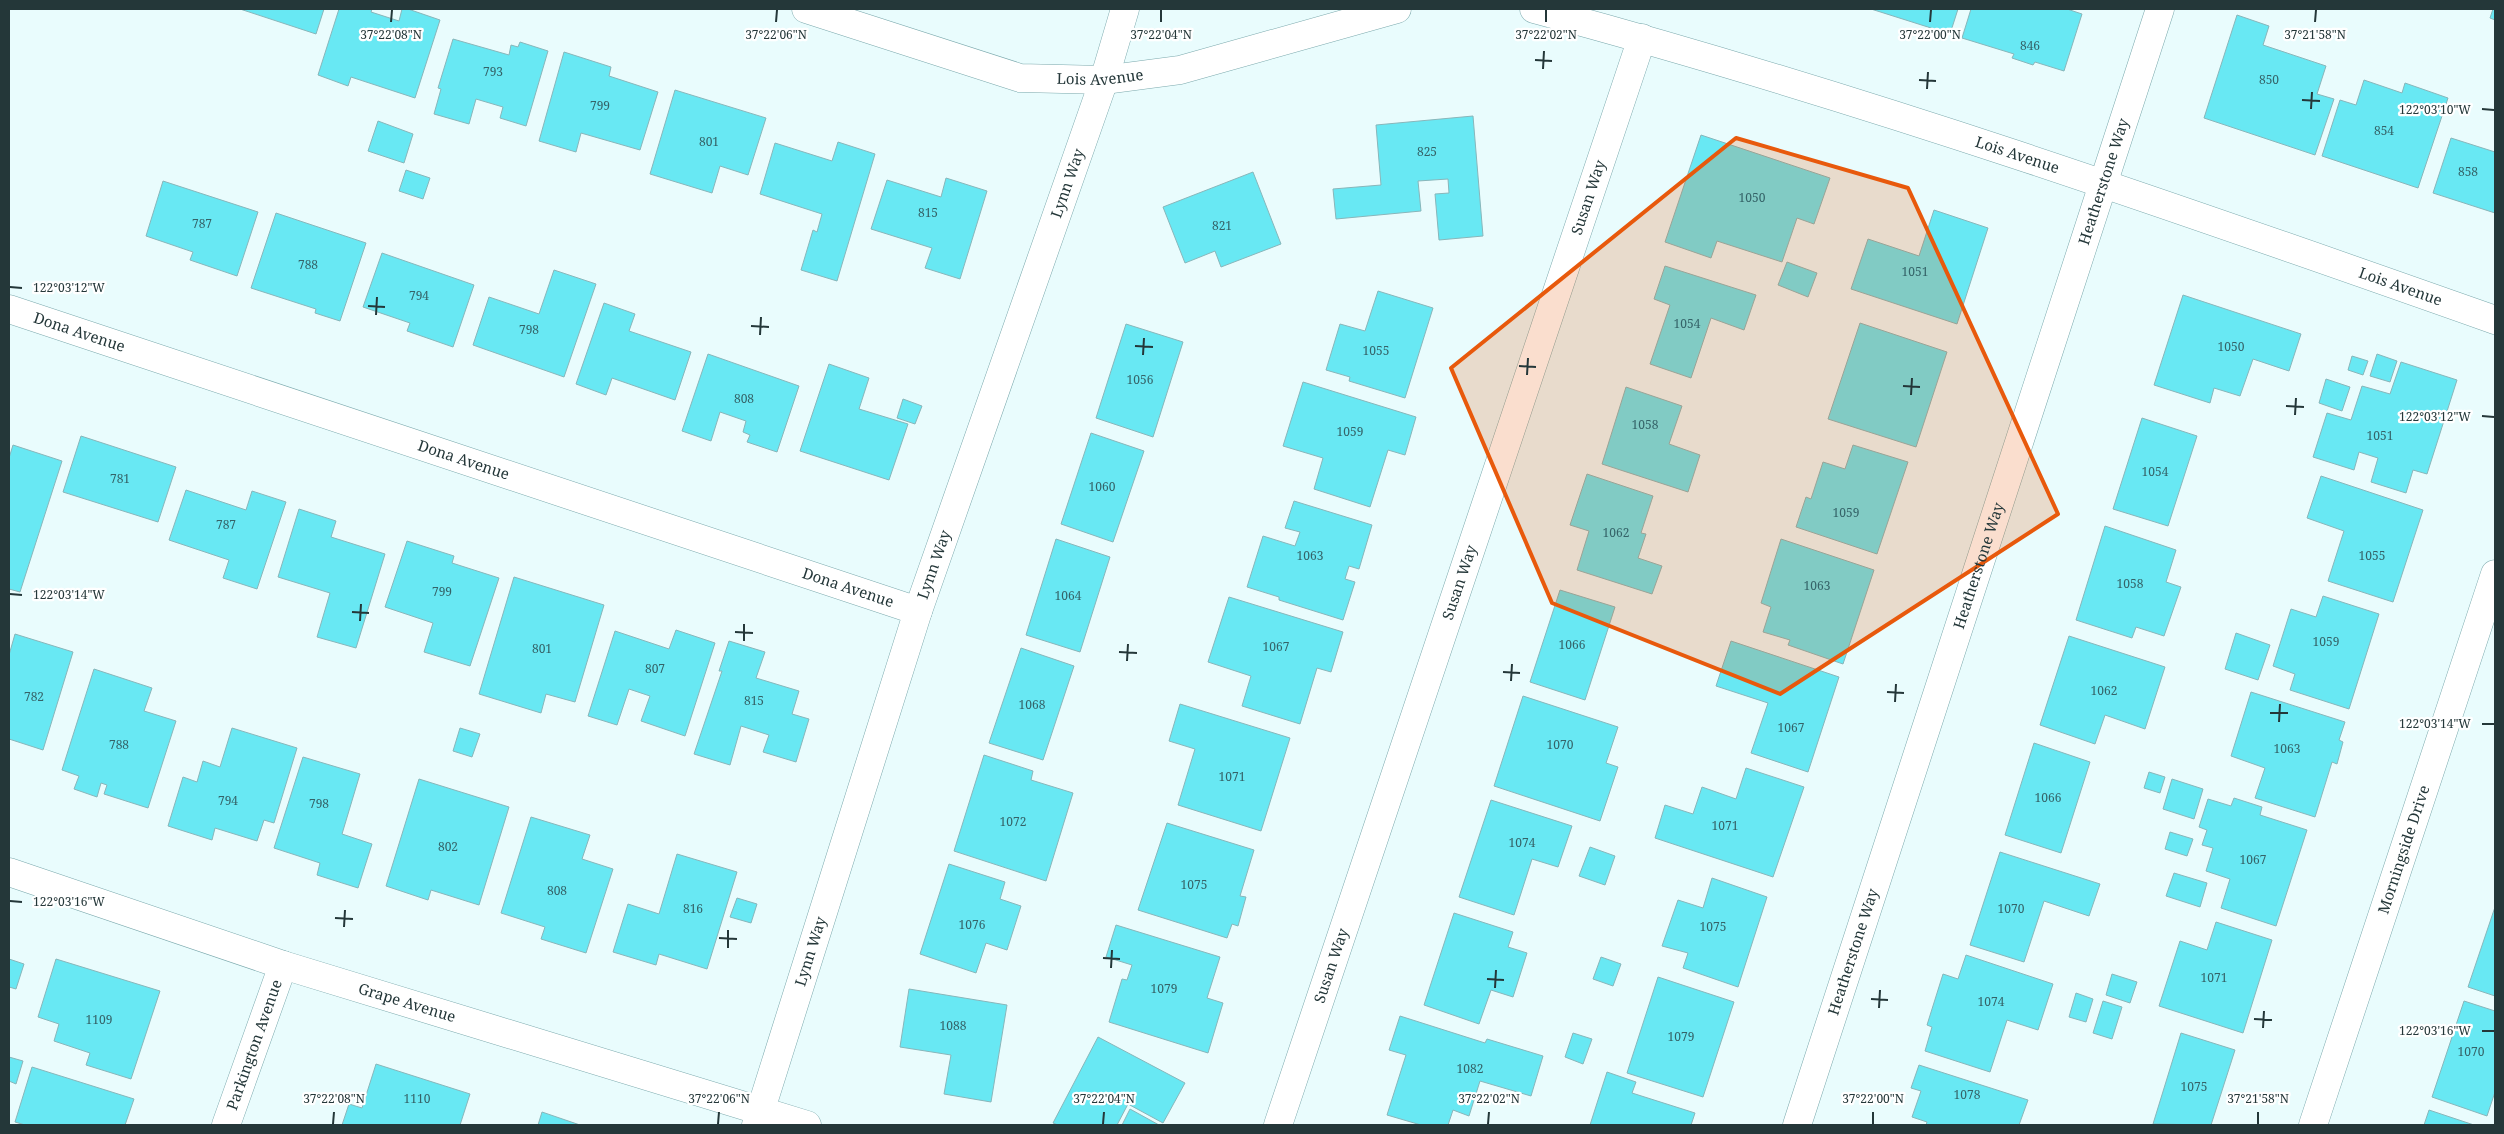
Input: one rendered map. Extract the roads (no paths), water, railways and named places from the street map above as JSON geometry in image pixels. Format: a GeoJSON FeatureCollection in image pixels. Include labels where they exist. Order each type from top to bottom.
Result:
{"type":"FeatureCollection","features":[{"type":"Feature","properties":{"kind":"street","name":"Lois Avenue"},"geometry":{"type":"LineString","coordinates":[[806,9],[1020,78],[1104,80],[1180,70],[1397,9]]}},
{"type":"Feature","properties":{"kind":"street","name":"Lynn Way"},"geometry":{"type":"LineString","coordinates":[[759,1117],[918,611],[1104,80],[1125,9]]}},
{"type":"Feature","properties":{"kind":"street","name":"Lois Avenue"},"geometry":{"type":"LineString","coordinates":[[1534,9],[1642,38],[2105,183],[2495,320]]}},
{"type":"Feature","properties":{"kind":"street","name":"Heatherstone Way"},"geometry":{"type":"LineString","coordinates":[[1797,1125],[2105,183],[2160,9]]}},
{"type":"Feature","properties":{"kind":"street","name":"Susan Way"},"geometry":{"type":"LineString","coordinates":[[1278,1125],[1642,38]]}},
{"type":"Feature","properties":{"kind":"street","name":"Dona Avenue"},"geometry":{"type":"LineString","coordinates":[[9,309],[918,611]]}},
{"type":"Feature","properties":{"kind":"street","name":"Morningside Drive"},"geometry":{"type":"LineString","coordinates":[[2313,1125],[2495,574]]}},
{"type":"Feature","properties":{"kind":"street","name":"Grape Avenue"},"geometry":{"type":"LineString","coordinates":[[9,872],[283,965],[759,1117],[807,1125]]}},
{"type":"Feature","properties":{"kind":"street","name":"Parkington Avenue"},"geometry":{"type":"LineString","coordinates":[[226,1125],[283,965]]}}]}
